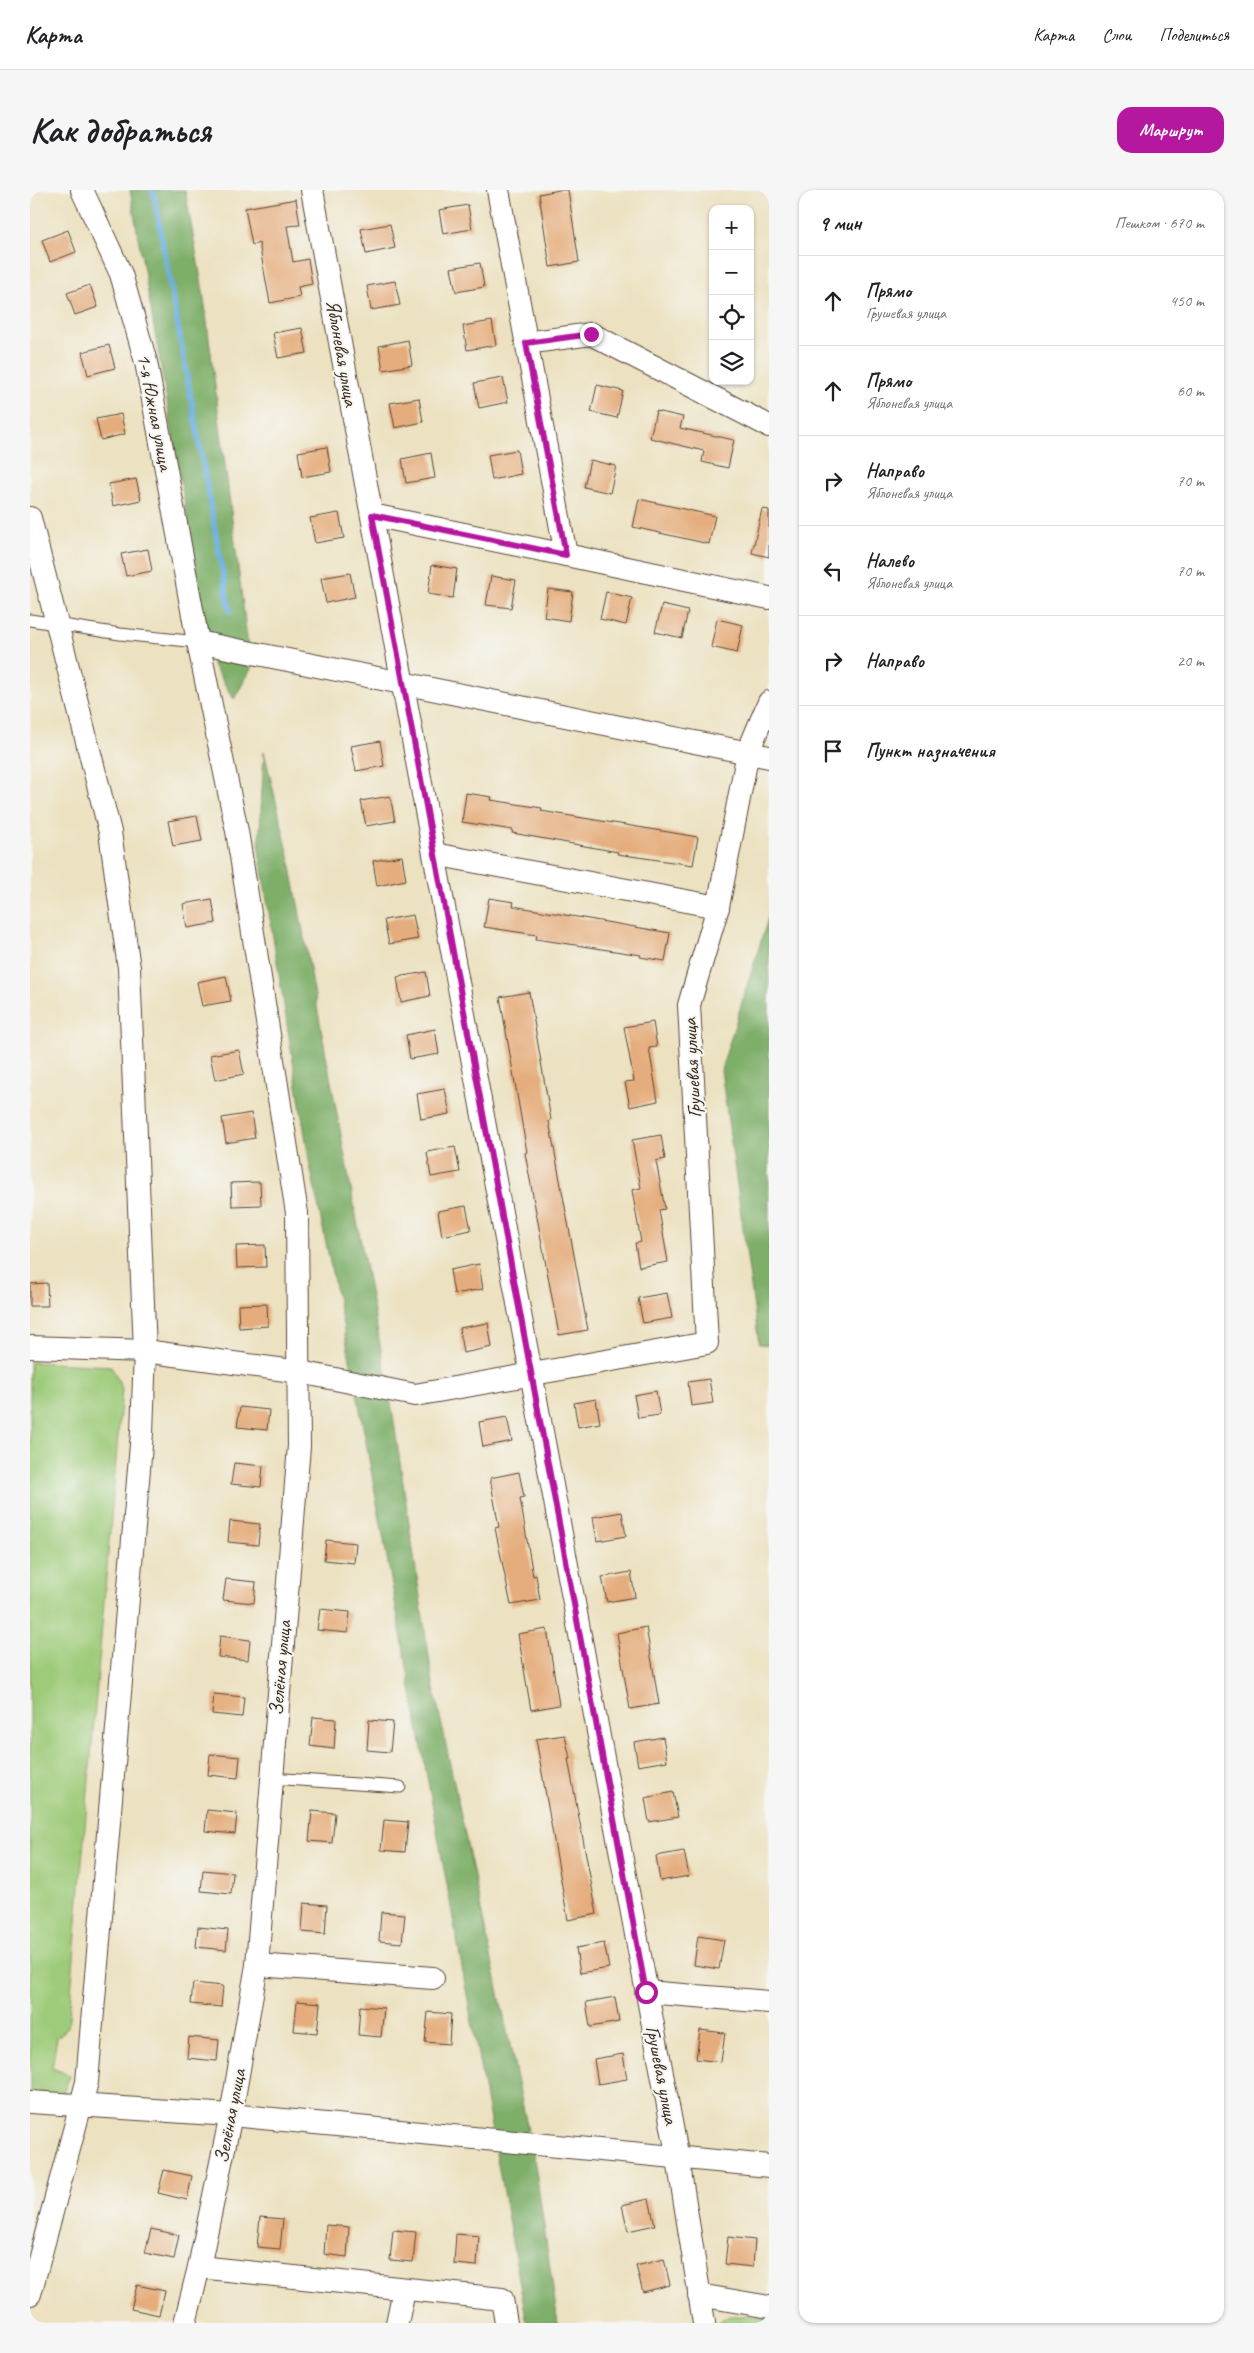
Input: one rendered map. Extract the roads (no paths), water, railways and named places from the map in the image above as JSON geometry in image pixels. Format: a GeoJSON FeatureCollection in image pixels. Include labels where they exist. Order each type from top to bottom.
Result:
{"type":"FeatureCollection","features":[{"type":"Feature","properties":{"kind":"street","name":"1-я Южная улица"},"geometry":{"type":"LineString","coordinates":[[82,190],[121,274],[146,362],[198,642],[237,831],[297,1213],[300,1372]]}},
{"type":"Feature","properties":{"kind":"street","name":"Яблоневая улица"},"geometry":{"type":"LineString","coordinates":[[312,190],[403,684]]}},
{"type":"Feature","properties":{"kind":"street"},"geometry":{"type":"LineString","coordinates":[[498,190],[566,555]]}},
{"type":"Feature","properties":{"kind":"street"},"geometry":{"type":"LineString","coordinates":[[526,343],[591,334],[769,426]]}},
{"type":"Feature","properties":{"kind":"street"},"geometry":{"type":"LineString","coordinates":[[372,515],[769,598]]}},
{"type":"Feature","properties":{"kind":"street"},"geometry":{"type":"LineString","coordinates":[[30,518],[110,832],[129,968],[144,1351],[141,1453],[87,2082],[30,2294]]}},
{"type":"Feature","properties":{"kind":"street"},"geometry":{"type":"LineString","coordinates":[[198,642],[758,755]]}},
{"type":"Feature","properties":{"kind":"street","name":"Грушевая улица"},"geometry":{"type":"LineString","coordinates":[[403,684],[678,2159],[704,2323]]}},
{"type":"Feature","properties":{"kind":"street"},"geometry":{"type":"LineString","coordinates":[[434,854],[718,907],[758,755],[769,702]]}},
{"type":"Feature","properties":{"kind":"street","name":"Грушевая улица"},"geometry":{"type":"LineString","coordinates":[[531,1376],[707,1343],[688,1005],[718,907]]}},
{"type":"Feature","properties":{"kind":"street"},"geometry":{"type":"LineString","coordinates":[[30,1347],[144,1351],[300,1372],[416,1395],[531,1376]]}},
{"type":"Feature","properties":{"kind":"street","name":"Зелёная улица"},"geometry":{"type":"LineString","coordinates":[[185,2323],[199,2267],[231,2115],[256,1965],[299,1446],[300,1372]]}},
{"type":"Feature","properties":{"kind":"street"},"geometry":{"type":"LineString","coordinates":[[256,1965],[433,1978]]}},
{"type":"Feature","properties":{"kind":"street","name":"Грушевая улица"},"geometry":{"type":"LineString","coordinates":[[646,1992],[769,2002]]}},
{"type":"Feature","properties":{"kind":"street"},"geometry":{"type":"LineString","coordinates":[[30,2102],[80,2107],[231,2115],[678,2159],[769,2166]]}},
{"type":"Feature","properties":{"kind":"street"},"geometry":{"type":"LineString","coordinates":[[199,2267],[502,2299],[506,2323]]}},
{"type":"Feature","properties":{"kind":"street"},"geometry":{"type":"LineString","coordinates":[[396,2323],[404,2290]]}},
{"type":"Feature","properties":{"kind":"street"},"geometry":{"type":"LineString","coordinates":[[699,2294],[769,2307]]}},
{"type":"Feature","properties":{"kind":"lane"},"geometry":{"type":"LineString","coordinates":[[30,620],[198,642]]}},
{"type":"Feature","properties":{"kind":"lane"},"geometry":{"type":"LineString","coordinates":[[271,1778],[400,1787]]}},
{"type":"Feature","properties":{"kind":"waterway"},"geometry":{"type":"LineString","coordinates":[[153,190],[230,612]]}}]}
